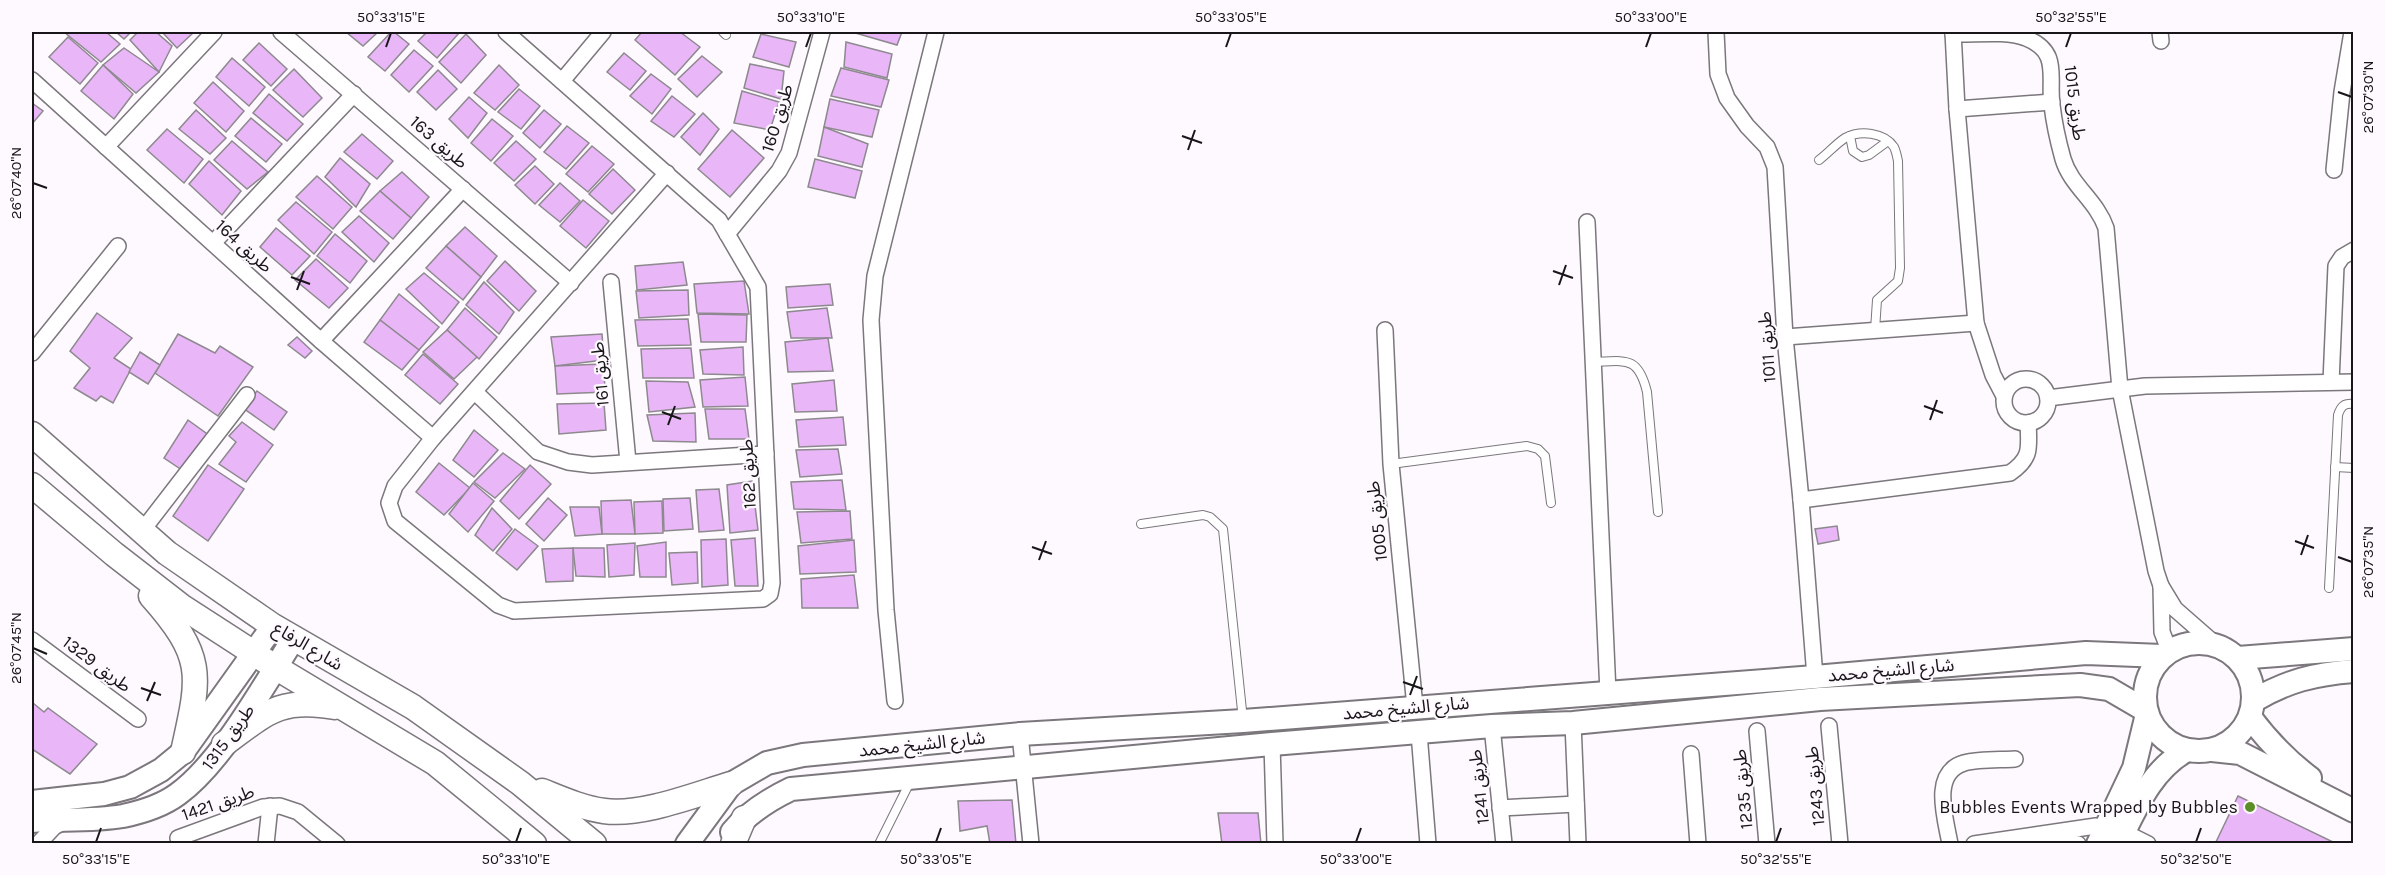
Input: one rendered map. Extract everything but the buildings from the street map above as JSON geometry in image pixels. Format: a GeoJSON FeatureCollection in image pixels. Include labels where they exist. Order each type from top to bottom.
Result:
{"type":"FeatureCollection","features":[{"type":"Feature","properties":{"kind":"main road","name":"شارع الرفاع"},"geometry":{"type":"LineString","coordinates":[[32,434],[167,553],[273,626],[413,707],[520,783],[594,843]]}},
{"type":"Feature","properties":{"kind":"main road","name":"شارع الرفاع"},"geometry":{"type":"LineString","coordinates":[[32,485],[114,554],[181,606],[275,668],[435,763],[534,843]]}},
{"type":"Feature","properties":{"kind":"main road"},"geometry":{"type":"LineString","coordinates":[[114,554],[175,623],[191,650],[195,670],[195,693],[183,752]]}},
{"type":"Feature","properties":{"kind":"main road"},"geometry":{"type":"LineString","coordinates":[[224,744],[268,712],[288,704],[310,702],[347,709]]}},
{"type":"Feature","properties":{"kind":"main road"},"geometry":{"type":"LineString","coordinates":[[520,783],[579,806],[605,811],[625,811],[666,803],[731,784]]}},
{"type":"Feature","properties":{"kind":"main road"},"geometry":{"type":"LineString","coordinates":[[733,843],[744,818]]}},
{"type":"Feature","properties":{"kind":"street"},"geometry":{"type":"LineString","coordinates":[[106,147],[214,32]]}},
{"type":"Feature","properties":{"kind":"street","name":"طريق 163"},"geometry":{"type":"LineString","coordinates":[[281,32],[571,283]]}},
{"type":"Feature","properties":{"kind":"street","name":"طريق 162"},"geometry":{"type":"LineString","coordinates":[[433,438],[395,486],[389,503],[395,521],[498,605],[514,611],[763,599],[770,594],[772,583],[758,287],[719,220],[506,32]]}},
{"type":"Feature","properties":{"kind":"street"},"geometry":{"type":"LineString","coordinates":[[562,81],[603,32]]}},
{"type":"Feature","properties":{"kind":"street","name":"طريق 160"},"geometry":{"type":"LineString","coordinates":[[727,234],[779,171],[789,153],[822,32]]}},
{"type":"Feature","properties":{"kind":"street"},"geometry":{"type":"LineString","coordinates":[[895,701],[886,610],[871,320],[875,276],[936,32]]}},
{"type":"Feature","properties":{"kind":"street","name":"طريق 1011"},"geometry":{"type":"LineString","coordinates":[[1716,32],[1718,74],[1727,98],[1747,126],[1767,147],[1775,167],[1785,337],[1815,677]]}},
{"type":"Feature","properties":{"kind":"street"},"geometry":{"type":"LineString","coordinates":[[2334,170],[2342,93],[2352,32]]}},
{"type":"Feature","properties":{"kind":"street","name":"طريق 1015"},"geometry":{"type":"LineString","coordinates":[[2004,396],[1993,375],[1976,323],[1957,109],[1953,33],[2025,38],[2040,46],[2048,56],[2052,69],[2052,102],[2064,161],[2072,179],[2102,215],[2106,228],[2120,389],[2156,571],[2161,586],[2175,609],[2215,644]]}},
{"type":"Feature","properties":{"kind":"street","name":"طريق 164"},"geometry":{"type":"LineString","coordinates":[[32,80],[321,341],[433,438]]}},
{"type":"Feature","properties":{"kind":"street"},"geometry":{"type":"LineString","coordinates":[[213,243],[354,94]]}},
{"type":"Feature","properties":{"kind":"street"},"geometry":{"type":"LineString","coordinates":[[1957,109],[2052,102]]}},
{"type":"Feature","properties":{"kind":"street"},"geometry":{"type":"LineString","coordinates":[[433,438],[667,173]]}},
{"type":"Feature","properties":{"kind":"street"},"geometry":{"type":"LineString","coordinates":[[321,341],[463,189]]}},
{"type":"Feature","properties":{"kind":"street"},"geometry":{"type":"LineString","coordinates":[[1587,222],[1608,693]]}},
{"type":"Feature","properties":{"kind":"street"},"geometry":{"type":"LineString","coordinates":[[32,353],[118,246]]}},
{"type":"Feature","properties":{"kind":"street"},"geometry":{"type":"LineString","coordinates":[[2331,382],[2336,266],[2342,258],[2354,250]]}},
{"type":"Feature","properties":{"kind":"street","name":"طريق 161"},"geometry":{"type":"LineString","coordinates":[[611,282],[628,462]]}},
{"type":"Feature","properties":{"kind":"street"},"geometry":{"type":"LineString","coordinates":[[1785,337],[1976,323]]}},
{"type":"Feature","properties":{"kind":"street","name":"طريق 1005"},"geometry":{"type":"LineString","coordinates":[[1385,330],[1391,464],[1414,707]]}},
{"type":"Feature","properties":{"kind":"street"},"geometry":{"type":"LineString","coordinates":[[2027,379],[2037,381],[2044,388],[2048,398],[2048,407],[2043,415],[2028,423],[2018,421],[2009,415],[2004,396],[2009,387],[2017,381],[2027,379]]}},
{"type":"Feature","properties":{"kind":"street"},"geometry":{"type":"LineString","coordinates":[[2048,398],[2145,386],[2354,382]]}},
{"type":"Feature","properties":{"kind":"street"},"geometry":{"type":"LineString","coordinates":[[475,392],[538,452],[568,462],[592,465],[766,454]]}},
{"type":"Feature","properties":{"kind":"street"},"geometry":{"type":"LineString","coordinates":[[142,531],[247,395]]}},
{"type":"Feature","properties":{"kind":"street"},"geometry":{"type":"LineString","coordinates":[[1801,500],[2010,473],[2023,464],[2029,452],[2028,423]]}},
{"type":"Feature","properties":{"kind":"street","name":"طريق 1015"},"geometry":{"type":"LineString","coordinates":[[2161,586],[2162,632],[2166,653]]}},
{"type":"Feature","properties":{"kind":"street","name":"طريق 1315"},"geometry":{"type":"LineString","coordinates":[[32,802],[104,794],[130,787],[162,770],[183,752],[273,626]]}},
{"type":"Feature","properties":{"kind":"street","name":"طريق 1315"},"geometry":{"type":"LineString","coordinates":[[32,820],[121,816],[163,803],[178,794],[205,771],[294,638]]}},
{"type":"Feature","properties":{"kind":"street","name":"طريق 1329"},"geometry":{"type":"LineString","coordinates":[[32,640],[138,719]]}},
{"type":"Feature","properties":{"kind":"street"},"geometry":{"type":"LineString","coordinates":[[2111,836],[2134,768],[2146,712],[2144,690],[2150,671],[2166,653],[2192,642],[2215,644],[2238,658],[2250,678],[2252,709],[2270,743],[2291,764],[2325,788],[2354,802]]}},
{"type":"Feature","properties":{"kind":"street"},"geometry":{"type":"LineString","coordinates":[[2238,658],[2354,649]]}},
{"type":"Feature","properties":{"kind":"street","name":"شارع الشيخ محمد"},"geometry":{"type":"LineString","coordinates":[[687,843],[731,784],[766,763],[803,755],[1020,734],[1243,722],[1815,677],[2086,653],[2166,653]]}},
{"type":"Feature","properties":{"kind":"street"},"geometry":{"type":"LineString","coordinates":[[2211,750],[2228,743],[2241,732],[2252,709],[2279,686],[2331,673],[2354,671]]}},
{"type":"Feature","properties":{"kind":"street","name":"شارع الشيخ محمد"},"geometry":{"type":"LineString","coordinates":[[723,843],[744,818],[791,789],[1272,744],[1492,726],[1573,723],[1820,699],[2080,685],[2109,689],[2146,712]]}},
{"type":"Feature","properties":{"kind":"street"},"geometry":{"type":"LineString","coordinates":[[2146,712],[2156,731],[2170,743],[2187,750],[2240,753],[2354,811]]}},
{"type":"Feature","properties":{"kind":"street"},"geometry":{"type":"LineString","coordinates":[[1573,723],[1578,843]]}},
{"type":"Feature","properties":{"kind":"street","name":"طريق 1241"},"geometry":{"type":"LineString","coordinates":[[1492,726],[1504,843]]}},
{"type":"Feature","properties":{"kind":"street","name":"طريق 1243"},"geometry":{"type":"LineString","coordinates":[[1829,726],[1840,843]]}},
{"type":"Feature","properties":{"kind":"street","name":"طريق 1235"},"geometry":{"type":"LineString","coordinates":[[1758,731],[1767,843]]}},
{"type":"Feature","properties":{"kind":"street"},"geometry":{"type":"LineString","coordinates":[[1419,733],[1428,843]]}},
{"type":"Feature","properties":{"kind":"street"},"geometry":{"type":"LineString","coordinates":[[1020,734],[1031,843]]}},
{"type":"Feature","properties":{"kind":"street"},"geometry":{"type":"LineString","coordinates":[[1272,744],[1275,843]]}},
{"type":"Feature","properties":{"kind":"street"},"geometry":{"type":"LineString","coordinates":[[2111,836],[2157,774],[2187,750]]}},
{"type":"Feature","properties":{"kind":"street"},"geometry":{"type":"LineString","coordinates":[[1691,754],[1698,843]]}},
{"type":"Feature","properties":{"kind":"street"},"geometry":{"type":"LineString","coordinates":[[1950,843],[1942,802],[1947,776],[1954,768],[1964,763],[2015,759]]}},
{"type":"Feature","properties":{"kind":"street"},"geometry":{"type":"LineString","coordinates":[[1500,808],[1576,804]]}},
{"type":"Feature","properties":{"kind":"street","name":"طريق 1421"},"geometry":{"type":"LineString","coordinates":[[266,843],[270,806]]}},
{"type":"Feature","properties":{"kind":"street","name":"طريق 1421"},"geometry":{"type":"LineString","coordinates":[[178,838],[270,806],[289,808],[298,812],[337,843]]}},
{"type":"Feature","properties":{"kind":"street"},"geometry":{"type":"LineString","coordinates":[[38,843],[54,827],[72,819]]}},
{"type":"Feature","properties":{"kind":"street"},"geometry":{"type":"LineString","coordinates":[[1974,843],[2082,828],[2148,843]]}},
{"type":"Feature","properties":{"kind":"street"},"geometry":{"type":"LineString","coordinates":[[2029,837],[2078,843]]}},
{"type":"Feature","properties":{"kind":"lane"},"geometry":{"type":"LineString","coordinates":[[1819,160],[1850,136],[1868,133],[1879,135],[1894,148],[1898,161],[1900,268],[1898,281],[1877,300],[1875,330]]}},
{"type":"Feature","properties":{"kind":"lane"},"geometry":{"type":"LineString","coordinates":[[1850,136],[1853,151],[1862,157],[1869,155],[1888,141]]}},
{"type":"Feature","properties":{"kind":"lane"},"geometry":{"type":"LineString","coordinates":[[1593,362],[1629,361],[1639,368],[1644,378],[1658,512]]}},
{"type":"Feature","properties":{"kind":"lane"},"geometry":{"type":"LineString","coordinates":[[2329,588],[2338,415],[2341,407],[2354,404]]}},
{"type":"Feature","properties":{"kind":"lane"},"geometry":{"type":"LineString","coordinates":[[1391,464],[1527,446],[1538,449],[1545,456],[1551,503]]}},
{"type":"Feature","properties":{"kind":"lane"},"geometry":{"type":"LineString","coordinates":[[2336,466],[2354,468]]}},
{"type":"Feature","properties":{"kind":"lane"},"geometry":{"type":"LineString","coordinates":[[1141,524],[1203,515],[1210,517],[1223,529],[1243,722]]}},
{"type":"Feature","properties":{"kind":"lane"},"geometry":{"type":"LineString","coordinates":[[879,843],[912,778]]}},
{"type":"Feature","properties":{"kind":"place","name":"Bubbles Events Wrapped by Bubbles"},"geometry":{"type":"Point","coordinates":[2250,807]}}]}
